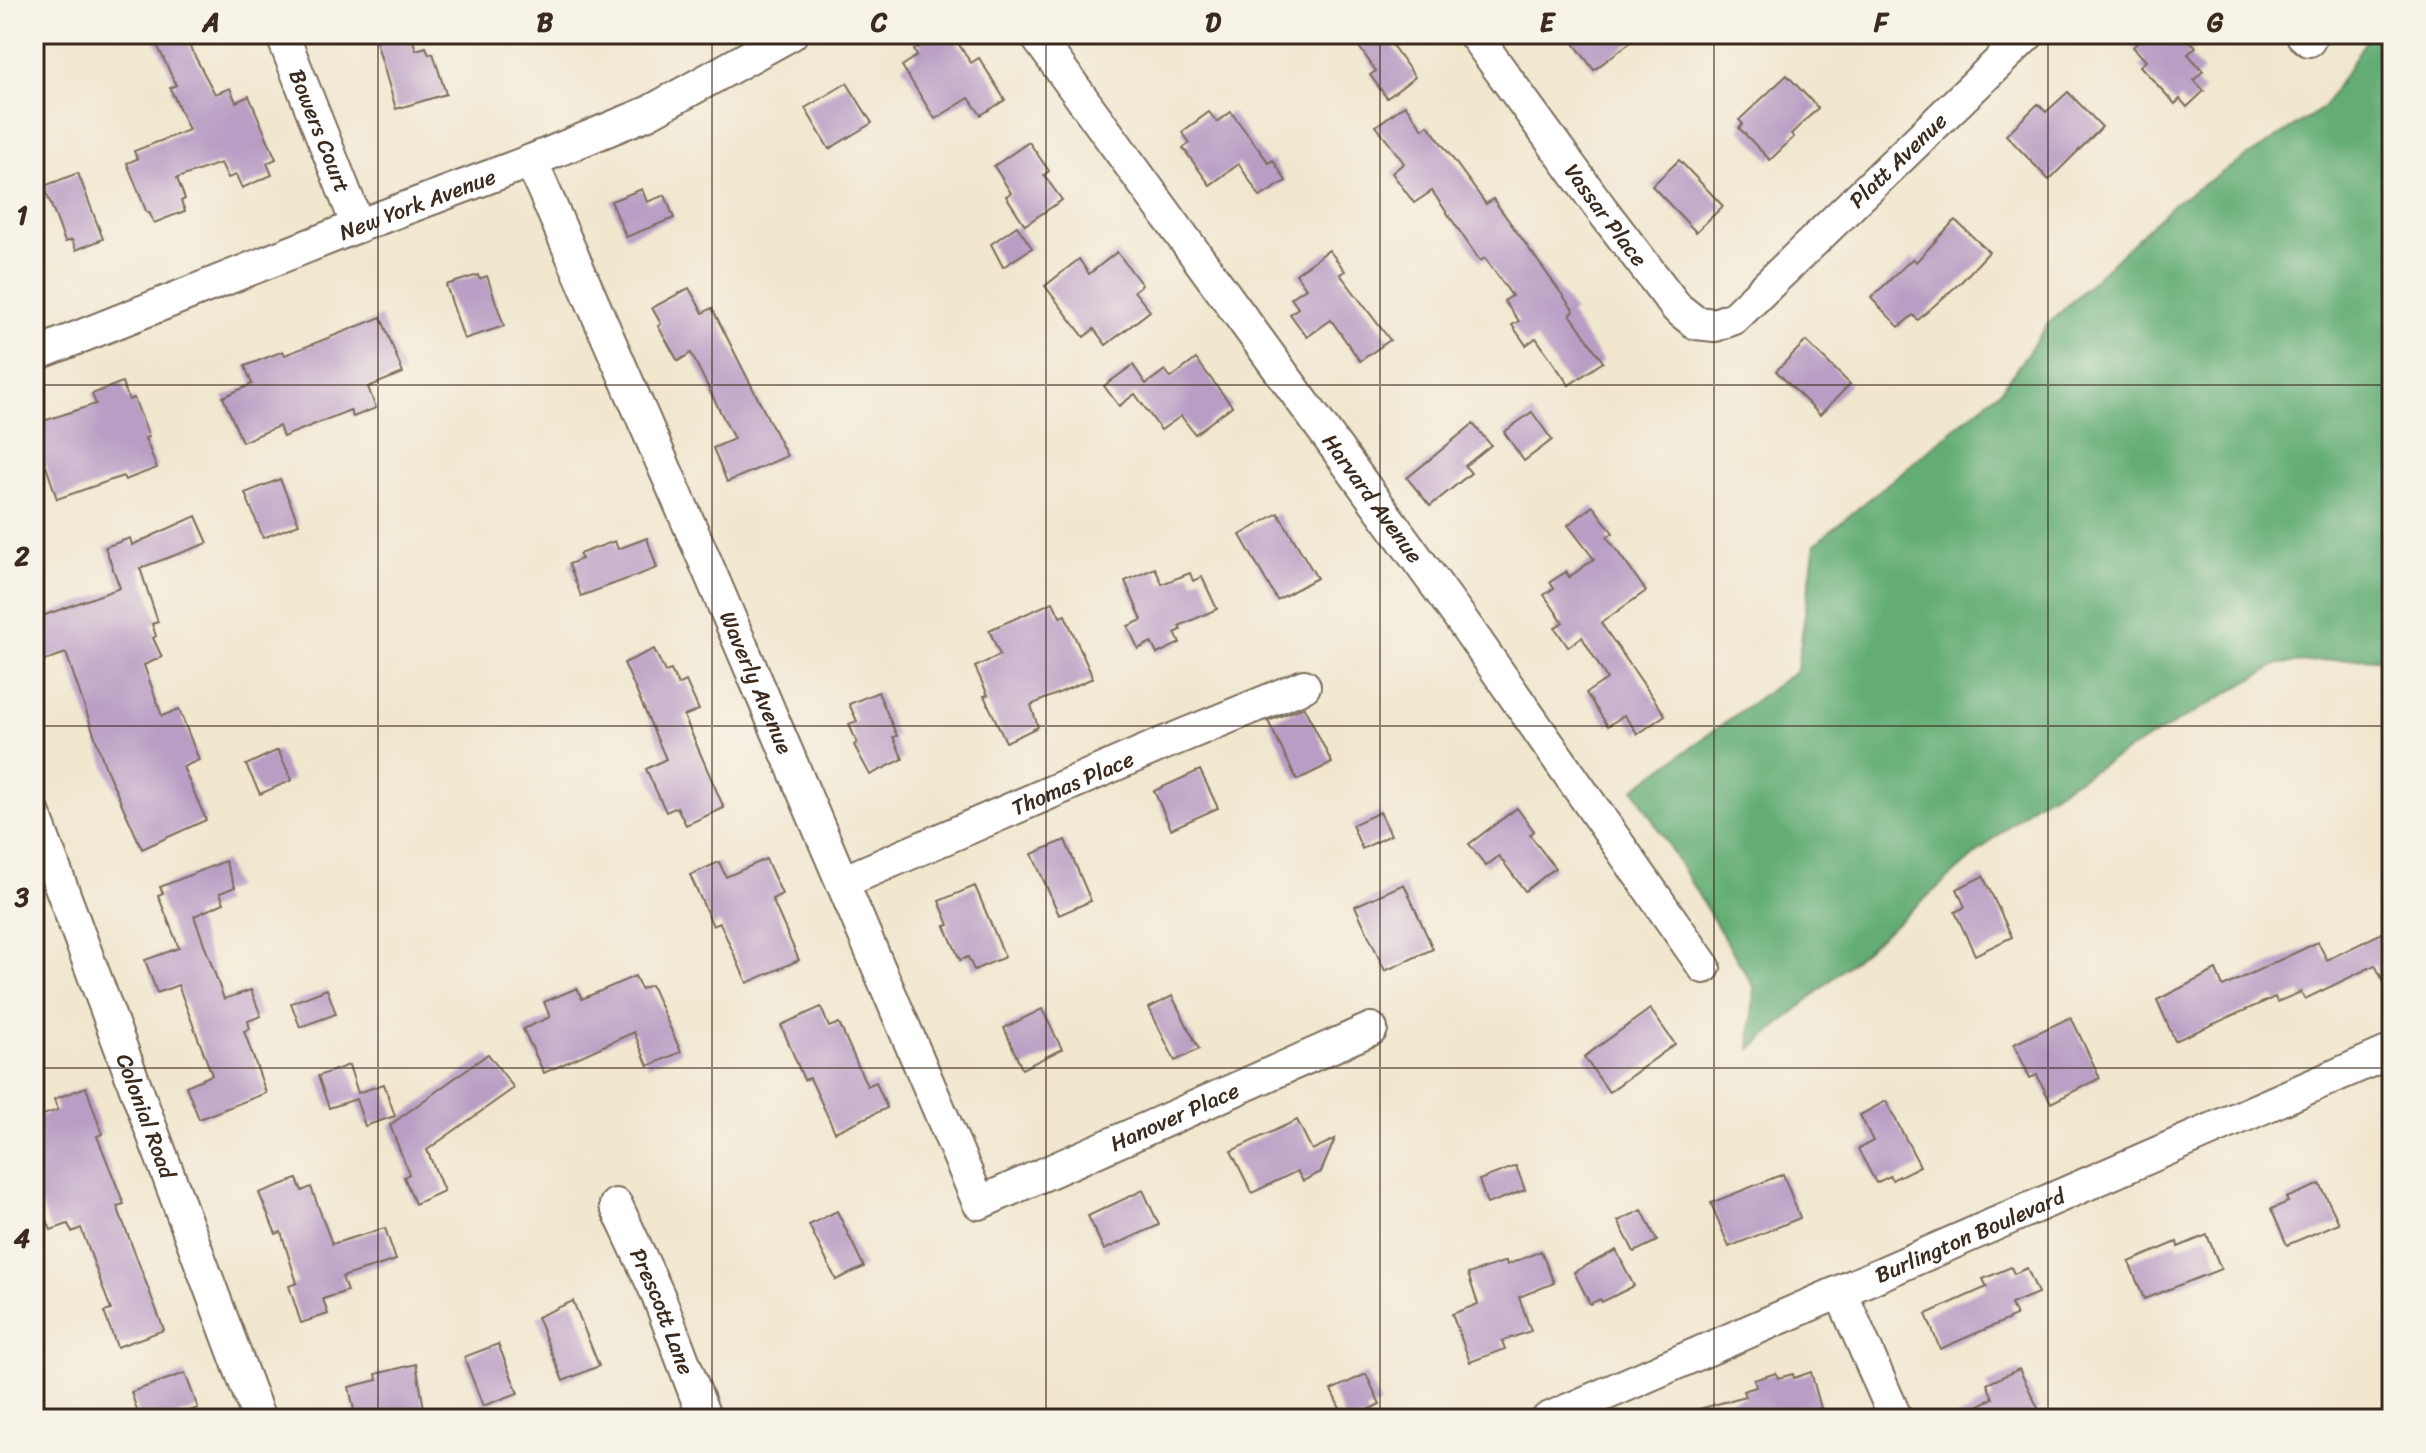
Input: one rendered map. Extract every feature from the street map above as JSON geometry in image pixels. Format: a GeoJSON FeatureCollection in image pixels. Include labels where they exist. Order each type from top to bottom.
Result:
{"type":"FeatureCollection","features":[{"type":"Feature","properties":{"kind":"street","name":"Bowers Court"},"geometry":{"type":"LineString","coordinates":[[282,34],[358,226]]}},
{"type":"Feature","properties":{"kind":"street","name":"New York Avenue"},"geometry":{"type":"LineString","coordinates":[[34,355],[648,113],[791,34]]}},
{"type":"Feature","properties":{"kind":"street","name":"Harvard Avenue"},"geometry":{"type":"LineString","coordinates":[[1035,34],[1458,615],[1704,967]]}},
{"type":"Feature","properties":{"kind":"street","name":"Vassar Place"},"geometry":{"type":"LineString","coordinates":[[1474,34],[1677,308],[1696,323],[1715,325],[1734,318],[1767,287]]}},
{"type":"Feature","properties":{"kind":"street","name":"Platt Avenue"},"geometry":{"type":"LineString","coordinates":[[1767,287],[2028,34]]}},
{"type":"Feature","properties":{"kind":"street","name":"Waverly Avenue"},"geometry":{"type":"LineString","coordinates":[[531,161],[979,1203]]}},
{"type":"Feature","properties":{"kind":"street","name":"Thomas Place"},"geometry":{"type":"LineString","coordinates":[[843,882],[1304,686]]}},
{"type":"Feature","properties":{"kind":"street","name":"Colonial Road"},"geometry":{"type":"LineString","coordinates":[[34,814],[259,1419]]}},
{"type":"Feature","properties":{"kind":"street","name":"Hanover Place"},"geometry":{"type":"LineString","coordinates":[[979,1203],[1371,1029]]}},
{"type":"Feature","properties":{"kind":"street","name":"Burlington Boulevard"},"geometry":{"type":"LineString","coordinates":[[1548,1419],[2392,1051]]}},
{"type":"Feature","properties":{"kind":"street","name":"Prescott Lane"},"geometry":{"type":"LineString","coordinates":[[616,1205],[658,1295],[705,1419]]}},
{"type":"Feature","properties":{"kind":"street"},"geometry":{"type":"LineString","coordinates":[[1841,1293],[1896,1419]]}},
{"type":"Feature","properties":{"kind":"green space"},"geometry":{"type":"Polygon","coordinates":[[[2370,34],[2392,34],[2392,660],[2362,658],[2279,664],[2033,805],[1750,1050],[1754,987],[1634,789],[1797,670],[1815,544],[2002,389],[2047,325],[2173,204],[2323,108],[2370,34]]]}},
{"type":"Feature","properties":{"kind":"building"},"geometry":{"type":"Polygon","coordinates":[[[152,34],[183,34],[215,94],[230,88],[236,102],[249,96],[276,159],[267,163],[272,175],[242,188],[236,175],[228,178],[221,163],[177,178],[185,199],[181,201],[185,211],[154,223],[127,163],[137,159],[134,151],[189,130],[170,88],[176,85],[152,34]]]}},
{"type":"Feature","properties":{"kind":"building"},"geometry":{"type":"Polygon","coordinates":[[[374,34],[411,34],[416,50],[426,47],[429,54],[433,53],[446,94],[396,109],[374,34]]]}},
{"type":"Feature","properties":{"kind":"building"},"geometry":{"type":"Polygon","coordinates":[[[913,34],[952,34],[971,63],[979,58],[1005,100],[981,115],[969,98],[935,119],[902,66],[917,56],[914,50],[921,46],[913,34]]]}},
{"type":"Feature","properties":{"kind":"building"},"geometry":{"type":"Polygon","coordinates":[[[1350,34],[1384,34],[1415,77],[1387,98],[1370,75],[1376,71],[1350,34]]]}},
{"type":"Feature","properties":{"kind":"building"},"geometry":{"type":"Polygon","coordinates":[[[1567,34],[1641,34],[1594,70],[1567,34]]]}},
{"type":"Feature","properties":{"kind":"building"},"geometry":{"type":"Polygon","coordinates":[[[2147,34],[2184,34],[2196,47],[2188,54],[2203,71],[2194,80],[2204,91],[2187,107],[2180,99],[2175,104],[2140,66],[2146,61],[2133,47],[2147,34]]]}},
{"type":"Feature","properties":{"kind":"building"},"geometry":{"type":"Polygon","coordinates":[[[1787,75],[1818,108],[1770,160],[1739,128],[1743,124],[1739,120],[1787,75]]]}},
{"type":"Feature","properties":{"kind":"building"},"geometry":{"type":"Polygon","coordinates":[[[847,83],[872,123],[829,149],[805,108],[847,83]]]}},
{"type":"Feature","properties":{"kind":"building"},"geometry":{"type":"Polygon","coordinates":[[[2068,92],[2102,127],[2049,180],[2006,135],[2038,104],[2046,112],[2068,92]]]}},
{"type":"Feature","properties":{"kind":"building"},"geometry":{"type":"Polygon","coordinates":[[[1405,105],[1423,129],[1428,125],[1486,204],[1493,199],[1574,311],[1570,314],[1603,362],[1569,385],[1536,338],[1526,345],[1512,325],[1519,321],[1504,301],[1512,296],[1485,258],[1480,261],[1432,191],[1414,203],[1392,173],[1404,163],[1376,126],[1405,105]]]}},
{"type":"Feature","properties":{"kind":"building"},"geometry":{"type":"Polygon","coordinates":[[[1209,112],[1217,122],[1231,112],[1269,163],[1273,160],[1286,181],[1260,197],[1239,164],[1210,185],[1183,148],[1190,143],[1182,132],[1209,112]]]}},
{"type":"Feature","properties":{"kind":"building"},"geometry":{"type":"Polygon","coordinates":[[[1029,142],[1049,171],[1044,175],[1062,200],[1025,225],[1006,196],[1011,193],[994,166],[1029,142]]]}},
{"type":"Feature","properties":{"kind":"building"},"geometry":{"type":"Polygon","coordinates":[[[1679,160],[1723,206],[1696,232],[1652,186],[1679,160]]]}},
{"type":"Feature","properties":{"kind":"building"},"geometry":{"type":"Polygon","coordinates":[[[78,173],[103,239],[76,250],[72,240],[65,242],[44,186],[78,173]]]}},
{"type":"Feature","properties":{"kind":"building"},"geometry":{"type":"Polygon","coordinates":[[[642,189],[647,202],[665,195],[674,218],[626,237],[611,201],[642,189]]]}},
{"type":"Feature","properties":{"kind":"building"},"geometry":{"type":"Polygon","coordinates":[[[1955,220],[1989,252],[1918,320],[1913,315],[1899,327],[1871,298],[1913,258],[1916,262],[1955,220]]]}},
{"type":"Feature","properties":{"kind":"building"},"geometry":{"type":"Polygon","coordinates":[[[1017,226],[1032,248],[1003,267],[991,244],[1017,226]]]}},
{"type":"Feature","properties":{"kind":"building"},"geometry":{"type":"Polygon","coordinates":[[[1329,250],[1345,271],[1340,274],[1390,340],[1360,361],[1331,320],[1307,337],[1290,314],[1298,308],[1291,298],[1306,288],[1296,274],[1329,250]]]}},
{"type":"Feature","properties":{"kind":"building"},"geometry":{"type":"Polygon","coordinates":[[[1117,252],[1142,285],[1134,291],[1150,311],[1106,345],[1094,329],[1084,337],[1045,286],[1079,259],[1089,274],[1117,252]]]}},
{"type":"Feature","properties":{"kind":"building"},"geometry":{"type":"Polygon","coordinates":[[[478,275],[479,279],[487,276],[504,326],[464,339],[446,285],[478,275]]]}},
{"type":"Feature","properties":{"kind":"building"},"geometry":{"type":"Polygon","coordinates":[[[689,288],[703,313],[712,308],[787,456],[727,482],[713,448],[734,439],[691,353],[678,361],[658,326],[661,324],[652,308],[689,288]]]}},
{"type":"Feature","properties":{"kind":"building"},"geometry":{"type":"Polygon","coordinates":[[[381,317],[403,373],[368,387],[376,408],[353,417],[350,410],[283,437],[279,426],[242,442],[223,397],[252,384],[245,366],[283,351],[285,355],[381,317]]]}},
{"type":"Feature","properties":{"kind":"building"},"geometry":{"type":"Polygon","coordinates":[[[1806,341],[1850,384],[1820,415],[1776,371],[1806,341]]]}},
{"type":"Feature","properties":{"kind":"building"},"geometry":{"type":"Polygon","coordinates":[[[1196,359],[1232,406],[1195,434],[1181,416],[1161,430],[1135,394],[1119,406],[1104,386],[1133,365],[1146,384],[1165,370],[1171,378],[1196,359]]]}},
{"type":"Feature","properties":{"kind":"building"},"geometry":{"type":"Polygon","coordinates":[[[122,382],[129,400],[134,398],[157,468],[125,480],[123,476],[57,499],[46,466],[41,467],[34,446],[34,424],[96,404],[92,394],[122,382]]]}},
{"type":"Feature","properties":{"kind":"building"},"geometry":{"type":"Polygon","coordinates":[[[1532,412],[1552,440],[1524,461],[1504,432],[1532,412]]]}},
{"type":"Feature","properties":{"kind":"building"},"geometry":{"type":"Polygon","coordinates":[[[1473,424],[1491,445],[1465,466],[1471,473],[1430,506],[1407,478],[1473,424]]]}},
{"type":"Feature","properties":{"kind":"building"},"geometry":{"type":"Polygon","coordinates":[[[280,479],[299,524],[263,538],[245,493],[280,479]]]}},
{"type":"Feature","properties":{"kind":"building"},"geometry":{"type":"Polygon","coordinates":[[[1593,506],[1613,533],[1607,537],[1646,591],[1601,623],[1665,715],[1638,734],[1624,715],[1608,726],[1586,693],[1607,679],[1582,637],[1568,647],[1555,628],[1563,622],[1544,595],[1554,588],[1550,582],[1566,572],[1569,577],[1594,559],[1568,525],[1593,506]]]}},
{"type":"Feature","properties":{"kind":"building"},"geometry":{"type":"Polygon","coordinates":[[[1278,513],[1317,578],[1277,600],[1240,535],[1278,513]]]}},
{"type":"Feature","properties":{"kind":"building"},"geometry":{"type":"Polygon","coordinates":[[[196,516],[208,543],[140,568],[158,622],[152,624],[156,636],[153,638],[162,657],[144,665],[162,716],[179,709],[199,760],[183,767],[206,820],[142,849],[106,769],[66,653],[34,664],[34,619],[120,588],[105,547],[130,538],[132,545],[196,516]]]}},
{"type":"Feature","properties":{"kind":"building"},"geometry":{"type":"Polygon","coordinates":[[[647,538],[657,568],[581,596],[569,564],[582,559],[579,554],[615,541],[618,549],[647,538]]]}},
{"type":"Feature","properties":{"kind":"building"},"geometry":{"type":"Polygon","coordinates":[[[1155,568],[1162,584],[1190,573],[1193,581],[1202,577],[1217,609],[1179,626],[1181,630],[1175,633],[1180,643],[1157,654],[1151,642],[1138,649],[1128,626],[1142,620],[1125,581],[1155,568]]]}},
{"type":"Feature","properties":{"kind":"building"},"geometry":{"type":"Polygon","coordinates":[[[1053,602],[1060,617],[1065,615],[1093,678],[1031,705],[1038,727],[1006,742],[984,696],[988,695],[975,667],[1000,655],[989,630],[1053,602]]]}},
{"type":"Feature","properties":{"kind":"building"},"geometry":{"type":"Polygon","coordinates":[[[654,649],[665,672],[671,670],[678,685],[686,681],[699,710],[684,716],[724,808],[686,825],[677,807],[666,812],[646,769],[666,759],[624,663],[654,649]]]}},
{"type":"Feature","properties":{"kind":"building"},"geometry":{"type":"Polygon","coordinates":[[[878,692],[897,736],[893,737],[903,759],[870,775],[854,745],[857,743],[849,724],[857,721],[849,704],[878,692]]]}},
{"type":"Feature","properties":{"kind":"building"},"geometry":{"type":"Polygon","coordinates":[[[1304,707],[1332,763],[1297,780],[1268,721],[1304,707]]]}},
{"type":"Feature","properties":{"kind":"building"},"geometry":{"type":"Polygon","coordinates":[[[278,750],[292,780],[260,794],[246,765],[278,750]]]}},
{"type":"Feature","properties":{"kind":"building"},"geometry":{"type":"Polygon","coordinates":[[[1200,770],[1218,808],[1171,829],[1154,791],[1200,770]]]}},
{"type":"Feature","properties":{"kind":"building"},"geometry":{"type":"Polygon","coordinates":[[[1517,808],[1534,831],[1530,835],[1555,868],[1525,891],[1499,856],[1486,866],[1469,844],[1517,808]]]}},
{"type":"Feature","properties":{"kind":"building"},"geometry":{"type":"Polygon","coordinates":[[[1380,812],[1391,835],[1362,849],[1352,825],[1380,812]]]}},
{"type":"Feature","properties":{"kind":"building"},"geometry":{"type":"Polygon","coordinates":[[[1065,840],[1091,901],[1059,915],[1032,854],[1065,840]]]}},
{"type":"Feature","properties":{"kind":"building"},"geometry":{"type":"Polygon","coordinates":[[[766,859],[782,894],[772,899],[799,960],[747,983],[720,923],[713,926],[690,875],[719,862],[726,877],[766,859]]]}},
{"type":"Feature","properties":{"kind":"building"},"geometry":{"type":"Polygon","coordinates":[[[225,861],[235,887],[220,893],[224,903],[194,916],[224,999],[251,990],[261,1016],[248,1021],[250,1029],[244,1031],[266,1093],[199,1119],[186,1086],[212,1075],[178,985],[157,993],[145,960],[179,948],[158,895],[163,893],[160,887],[225,861]]]}},
{"type":"Feature","properties":{"kind":"building"},"geometry":{"type":"Polygon","coordinates":[[[1983,876],[2012,937],[1975,955],[1955,912],[1965,907],[1957,889],[1983,876]]]}},
{"type":"Feature","properties":{"kind":"building"},"geometry":{"type":"Polygon","coordinates":[[[1404,884],[1433,949],[1385,971],[1355,906],[1404,884]]]}},
{"type":"Feature","properties":{"kind":"building"},"geometry":{"type":"Polygon","coordinates":[[[975,886],[1005,957],[974,970],[968,957],[960,960],[945,926],[949,925],[939,901],[975,886]]]}},
{"type":"Feature","properties":{"kind":"building"},"geometry":{"type":"Polygon","coordinates":[[[2392,928],[2392,998],[2375,965],[2305,999],[2301,992],[2277,1002],[2275,997],[2175,1041],[2157,1000],[2216,970],[2223,987],[2318,942],[2327,960],[2392,928]]]}},
{"type":"Feature","properties":{"kind":"building"},"geometry":{"type":"Polygon","coordinates":[[[635,976],[641,989],[651,985],[681,1052],[648,1066],[634,1032],[544,1073],[523,1029],[550,1017],[544,1002],[577,988],[582,999],[635,976]]]}},
{"type":"Feature","properties":{"kind":"building"},"geometry":{"type":"Polygon","coordinates":[[[327,989],[336,1014],[300,1027],[291,1003],[327,989]]]}},
{"type":"Feature","properties":{"kind":"building"},"geometry":{"type":"Polygon","coordinates":[[[1172,996],[1199,1049],[1175,1061],[1149,1008],[1172,996]]]}},
{"type":"Feature","properties":{"kind":"building"},"geometry":{"type":"Polygon","coordinates":[[[821,1007],[829,1027],[839,1023],[867,1086],[876,1082],[887,1108],[835,1132],[810,1078],[804,1080],[781,1025],[821,1007]]]}},
{"type":"Feature","properties":{"kind":"building"},"geometry":{"type":"Polygon","coordinates":[[[1042,1009],[1062,1049],[1022,1069],[1004,1028],[1042,1009]]]}},
{"type":"Feature","properties":{"kind":"building"},"geometry":{"type":"Polygon","coordinates":[[[1650,1009],[1675,1044],[1609,1092],[1584,1057],[1650,1009]]]}},
{"type":"Feature","properties":{"kind":"building"},"geometry":{"type":"Polygon","coordinates":[[[2071,1017],[2100,1078],[2051,1103],[2037,1075],[2030,1078],[2014,1044],[2071,1017]]]}},
{"type":"Feature","properties":{"kind":"building"},"geometry":{"type":"Polygon","coordinates":[[[488,1054],[514,1088],[427,1150],[444,1191],[415,1204],[404,1177],[409,1174],[390,1125],[488,1054]]]}},
{"type":"Feature","properties":{"kind":"building"},"geometry":{"type":"Polygon","coordinates":[[[349,1065],[358,1093],[384,1084],[395,1116],[365,1126],[356,1099],[329,1108],[318,1076],[349,1065]]]}},
{"type":"Feature","properties":{"kind":"building"},"geometry":{"type":"Polygon","coordinates":[[[86,1087],[102,1134],[97,1136],[124,1204],[117,1206],[164,1330],[117,1347],[104,1312],[111,1310],[81,1228],[72,1232],[68,1224],[51,1230],[34,1187],[34,1118],[58,1110],[54,1099],[86,1087]]]}},
{"type":"Feature","properties":{"kind":"building"},"geometry":{"type":"Polygon","coordinates":[[[1886,1101],[1920,1166],[1892,1180],[1890,1176],[1876,1183],[1858,1149],[1873,1141],[1860,1115],[1886,1101]]]}},
{"type":"Feature","properties":{"kind":"building"},"geometry":{"type":"Polygon","coordinates":[[[1297,1120],[1312,1150],[1335,1139],[1321,1172],[1303,1181],[1297,1171],[1252,1193],[1231,1151],[1297,1120]]]}},
{"type":"Feature","properties":{"kind":"building"},"geometry":{"type":"Polygon","coordinates":[[[1516,1166],[1525,1190],[1487,1204],[1479,1180],[1516,1166]]]}},
{"type":"Feature","properties":{"kind":"building"},"geometry":{"type":"Polygon","coordinates":[[[1783,1174],[1800,1218],[1729,1247],[1711,1203],[1783,1174]]]}},
{"type":"Feature","properties":{"kind":"building"},"geometry":{"type":"Polygon","coordinates":[[[297,1179],[302,1191],[311,1187],[332,1244],[385,1228],[396,1260],[342,1277],[347,1291],[323,1299],[328,1314],[301,1323],[289,1286],[297,1283],[281,1232],[276,1234],[259,1193],[297,1179]]]}},
{"type":"Feature","properties":{"kind":"building"},"geometry":{"type":"Polygon","coordinates":[[[2320,1184],[2339,1223],[2287,1245],[2271,1209],[2288,1202],[2286,1198],[2320,1184]]]}},
{"type":"Feature","properties":{"kind":"building"},"geometry":{"type":"Polygon","coordinates":[[[1143,1190],[1159,1225],[1104,1250],[1088,1216],[1143,1190]]]}},
{"type":"Feature","properties":{"kind":"building"},"geometry":{"type":"Polygon","coordinates":[[[1642,1210],[1657,1241],[1634,1252],[1618,1221],[1642,1210]]]}},
{"type":"Feature","properties":{"kind":"building"},"geometry":{"type":"Polygon","coordinates":[[[837,1211],[864,1267],[836,1280],[809,1225],[837,1211]]]}},
{"type":"Feature","properties":{"kind":"building"},"geometry":{"type":"Polygon","coordinates":[[[2207,1235],[2221,1269],[2144,1299],[2129,1262],[2177,1242],[2178,1247],[2207,1235]]]}},
{"type":"Feature","properties":{"kind":"building"},"geometry":{"type":"Polygon","coordinates":[[[1616,1250],[1634,1286],[1602,1302],[1600,1299],[1590,1304],[1574,1272],[1616,1250]]]}},
{"type":"Feature","properties":{"kind":"building"},"geometry":{"type":"Polygon","coordinates":[[[1541,1251],[1554,1283],[1519,1297],[1531,1331],[1502,1341],[1505,1349],[1470,1362],[1452,1314],[1478,1304],[1468,1274],[1506,1261],[1507,1265],[1541,1251]]]}},
{"type":"Feature","properties":{"kind":"building"},"geometry":{"type":"Polygon","coordinates":[[[2011,1267],[2014,1274],[2027,1268],[2038,1293],[2011,1304],[2016,1316],[1940,1349],[1926,1314],[1987,1287],[1983,1279],[2011,1267]]]}},
{"type":"Feature","properties":{"kind":"building"},"geometry":{"type":"Polygon","coordinates":[[[573,1301],[599,1366],[563,1381],[537,1317],[573,1301]]]}},
{"type":"Feature","properties":{"kind":"building"},"geometry":{"type":"Polygon","coordinates":[[[498,1344],[518,1393],[483,1406],[464,1357],[498,1344]]]}},
{"type":"Feature","properties":{"kind":"building"},"geometry":{"type":"Polygon","coordinates":[[[416,1364],[424,1408],[391,1415],[392,1419],[356,1419],[349,1387],[377,1380],[376,1374],[416,1364]]]}},
{"type":"Feature","properties":{"kind":"building"},"geometry":{"type":"Polygon","coordinates":[[[2019,1369],[2039,1410],[2020,1419],[1953,1419],[1993,1398],[1987,1384],[2019,1369]]]}},
{"type":"Feature","properties":{"kind":"building"},"geometry":{"type":"Polygon","coordinates":[[[1811,1372],[1821,1408],[1785,1419],[1690,1419],[1689,1412],[1745,1396],[1743,1391],[1756,1387],[1754,1380],[1776,1373],[1778,1378],[1793,1374],[1794,1378],[1811,1372]]]}},
{"type":"Feature","properties":{"kind":"building"},"geometry":{"type":"Polygon","coordinates":[[[185,1373],[198,1408],[166,1419],[140,1419],[131,1392],[185,1373]]]}},
{"type":"Feature","properties":{"kind":"building"},"geometry":{"type":"Polygon","coordinates":[[[1366,1374],[1380,1404],[1366,1411],[1370,1419],[1345,1419],[1331,1390],[1366,1374]]]}}]}
